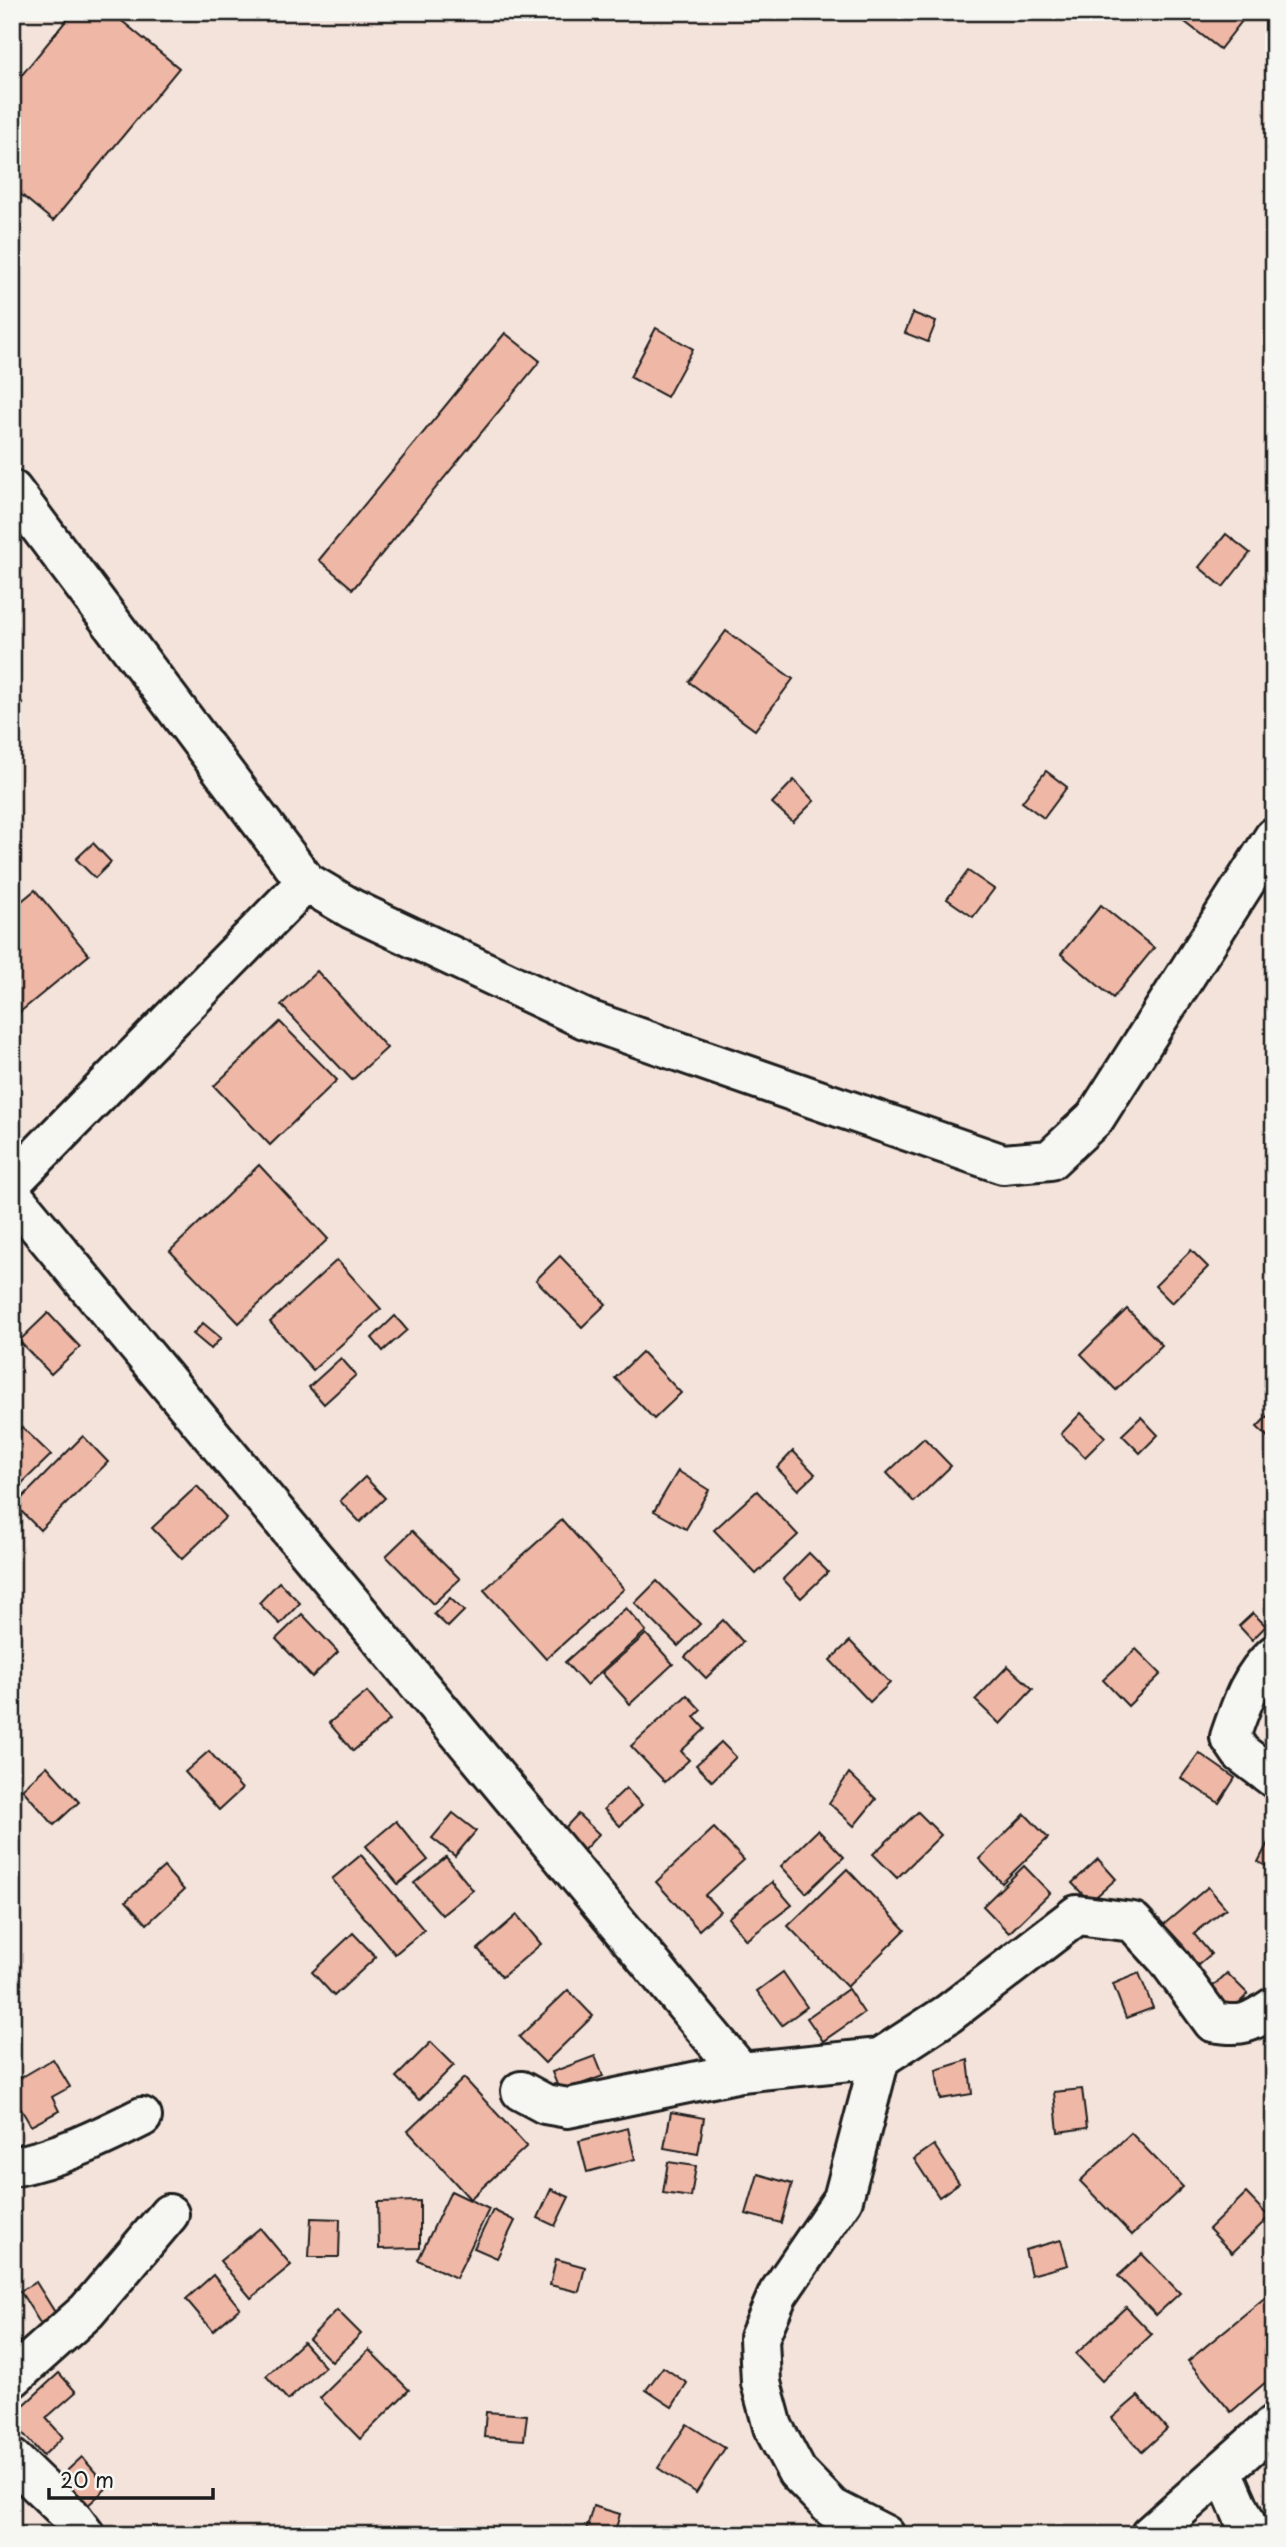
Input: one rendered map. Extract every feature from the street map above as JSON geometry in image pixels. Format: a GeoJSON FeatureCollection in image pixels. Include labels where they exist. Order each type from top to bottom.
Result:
{"type":"FeatureCollection","features":[{"type":"Feature","properties":{"kind":"street"},"geometry":{"type":"LineString","coordinates":[[12,490],[306,882],[352,909],[585,1019],[1003,1164],[1050,1160],[1095,1118],[1274,837]]}},
{"type":"Feature","properties":{"kind":"street"},"geometry":{"type":"LineString","coordinates":[[12,1182],[306,882]]}},
{"type":"Feature","properties":{"kind":"street"},"geometry":{"type":"LineString","coordinates":[[12,1195],[741,2072]]}},
{"type":"Feature","properties":{"kind":"street"},"geometry":{"type":"LineString","coordinates":[[1274,1655],[1247,1688],[1230,1737],[1241,1753],[1274,1778]]}},
{"type":"Feature","properties":{"kind":"street"},"geometry":{"type":"LineString","coordinates":[[521,2091],[545,2104],[568,2108],[741,2072],[880,2057],[948,2014],[1077,1915],[1133,1923],[1168,1960],[1213,2022],[1234,2025],[1250,2023],[1274,2007]]}},
{"type":"Feature","properties":{"kind":"street"},"geometry":{"type":"LineString","coordinates":[[880,2057],[843,2199],[778,2294],[759,2338],[761,2383],[773,2427],[797,2472],[832,2508],[885,2535]]}},
{"type":"Feature","properties":{"kind":"street"},"geometry":{"type":"LineString","coordinates":[[12,2166],[45,2159],[86,2145],[142,2117]]}},
{"type":"Feature","properties":{"kind":"street"},"geometry":{"type":"LineString","coordinates":[[12,2378],[87,2311],[169,2214]]}},
{"type":"Feature","properties":{"kind":"street"},"geometry":{"type":"LineString","coordinates":[[1150,2535],[1274,2425]]}},
{"type":"Feature","properties":{"kind":"street"},"geometry":{"type":"LineString","coordinates":[[12,2459],[62,2506],[85,2535]]}},
{"type":"Feature","properties":{"kind":"street"},"geometry":{"type":"LineString","coordinates":[[1223,2471],[1251,2535]]}},
{"type":"Feature","properties":{"kind":"building"},"geometry":{"type":"Polygon","coordinates":[[[73,12],[111,12],[179,68],[53,221],[12,187],[12,87],[73,12]]]}},
{"type":"Feature","properties":{"kind":"building"},"geometry":{"type":"Polygon","coordinates":[[[1172,12],[1249,12],[1220,49],[1172,12]]]}},
{"type":"Feature","properties":{"kind":"building"},"geometry":{"type":"Polygon","coordinates":[[[913,313],[936,322],[928,342],[905,333],[913,313]]]}},
{"type":"Feature","properties":{"kind":"building"},"geometry":{"type":"Polygon","coordinates":[[[656,328],[693,349],[667,397],[630,377],[656,328]]]}},
{"type":"Feature","properties":{"kind":"building"},"geometry":{"type":"Polygon","coordinates":[[[505,333],[540,361],[353,589],[319,560],[505,333]]]}},
{"type":"Feature","properties":{"kind":"building"},"geometry":{"type":"Polygon","coordinates":[[[1226,534],[1250,553],[1223,587],[1199,567],[1226,534]]]}},
{"type":"Feature","properties":{"kind":"building"},"geometry":{"type":"Polygon","coordinates":[[[726,631],[793,679],[755,730],[689,682],[726,631]]]}},
{"type":"Feature","properties":{"kind":"building"},"geometry":{"type":"Polygon","coordinates":[[[12,692],[23,704],[12,714],[12,692]]]}},
{"type":"Feature","properties":{"kind":"building"},"geometry":{"type":"Polygon","coordinates":[[[1046,771],[1067,787],[1044,818],[1022,802],[1046,771]]]}},
{"type":"Feature","properties":{"kind":"building"},"geometry":{"type":"Polygon","coordinates":[[[794,780],[814,801],[793,822],[772,803],[794,780]]]}},
{"type":"Feature","properties":{"kind":"building"},"geometry":{"type":"Polygon","coordinates":[[[93,843],[111,862],[95,878],[76,859],[93,843]]]}},
{"type":"Feature","properties":{"kind":"building"},"geometry":{"type":"Polygon","coordinates":[[[968,871],[994,889],[973,917],[947,899],[968,871]]]}},
{"type":"Feature","properties":{"kind":"building"},"geometry":{"type":"Polygon","coordinates":[[[35,890],[89,955],[14,1017],[12,909],[35,890]]]}},
{"type":"Feature","properties":{"kind":"building"},"geometry":{"type":"Polygon","coordinates":[[[1101,905],[1154,948],[1113,998],[1061,954],[1101,905]]]}},
{"type":"Feature","properties":{"kind":"building"},"geometry":{"type":"Polygon","coordinates":[[[317,971],[387,1048],[352,1080],[281,1005],[317,971]]]}},
{"type":"Feature","properties":{"kind":"building"},"geometry":{"type":"Polygon","coordinates":[[[280,1022],[337,1080],[270,1145],[214,1086],[280,1022]]]}},
{"type":"Feature","properties":{"kind":"building"},"geometry":{"type":"Polygon","coordinates":[[[259,1165],[328,1239],[239,1323],[170,1251],[259,1165]]]}},
{"type":"Feature","properties":{"kind":"building"},"geometry":{"type":"Polygon","coordinates":[[[1191,1250],[1208,1267],[1172,1303],[1155,1286],[1191,1250]]]}},
{"type":"Feature","properties":{"kind":"building"},"geometry":{"type":"Polygon","coordinates":[[[560,1256],[606,1304],[582,1327],[536,1280],[560,1256]]]}},
{"type":"Feature","properties":{"kind":"building"},"geometry":{"type":"Polygon","coordinates":[[[337,1260],[381,1309],[313,1370],[270,1322],[337,1260]]]}},
{"type":"Feature","properties":{"kind":"building"},"geometry":{"type":"Polygon","coordinates":[[[1127,1309],[1162,1345],[1116,1390],[1081,1354],[1127,1309]]]}},
{"type":"Feature","properties":{"kind":"building"},"geometry":{"type":"Polygon","coordinates":[[[48,1313],[80,1347],[51,1374],[19,1341],[48,1313]]]}},
{"type":"Feature","properties":{"kind":"building"},"geometry":{"type":"Polygon","coordinates":[[[395,1316],[407,1330],[383,1351],[372,1338],[395,1316]]]}},
{"type":"Feature","properties":{"kind":"building"},"geometry":{"type":"Polygon","coordinates":[[[203,1323],[221,1338],[211,1349],[193,1334],[203,1323]]]}},
{"type":"Feature","properties":{"kind":"building"},"geometry":{"type":"Polygon","coordinates":[[[642,1352],[681,1393],[654,1419],[615,1378],[642,1352]]]}},
{"type":"Feature","properties":{"kind":"building"},"geometry":{"type":"Polygon","coordinates":[[[341,1358],[356,1375],[324,1404],[309,1387],[341,1358]]]}},
{"type":"Feature","properties":{"kind":"building"},"geometry":{"type":"Polygon","coordinates":[[[1274,1409],[1274,1443],[1257,1427],[1274,1409]]]}},
{"type":"Feature","properties":{"kind":"building"},"geometry":{"type":"Polygon","coordinates":[[[1081,1413],[1105,1437],[1085,1457],[1061,1434],[1081,1413]]]}},
{"type":"Feature","properties":{"kind":"building"},"geometry":{"type":"Polygon","coordinates":[[[1141,1417],[1158,1435],[1140,1453],[1122,1435],[1141,1417]]]}},
{"type":"Feature","properties":{"kind":"building"},"geometry":{"type":"Polygon","coordinates":[[[22,1427],[51,1455],[12,1493],[12,1437],[22,1427]]]}},
{"type":"Feature","properties":{"kind":"building"},"geometry":{"type":"Polygon","coordinates":[[[83,1436],[108,1462],[40,1530],[15,1505],[83,1436]]]}},
{"type":"Feature","properties":{"kind":"building"},"geometry":{"type":"Polygon","coordinates":[[[924,1438],[951,1466],[914,1502],[887,1473],[924,1438]]]}},
{"type":"Feature","properties":{"kind":"building"},"geometry":{"type":"Polygon","coordinates":[[[793,1451],[815,1474],[798,1490],[777,1468],[793,1451]]]}},
{"type":"Feature","properties":{"kind":"building"},"geometry":{"type":"Polygon","coordinates":[[[678,1471],[709,1490],[686,1529],[654,1511],[678,1471]]]}},
{"type":"Feature","properties":{"kind":"building"},"geometry":{"type":"Polygon","coordinates":[[[365,1477],[385,1498],[360,1522],[340,1501],[365,1477]]]}},
{"type":"Feature","properties":{"kind":"building"},"geometry":{"type":"Polygon","coordinates":[[[197,1486],[226,1517],[182,1559],[152,1528],[197,1486]]]}},
{"type":"Feature","properties":{"kind":"building"},"geometry":{"type":"Polygon","coordinates":[[[757,1491],[798,1535],[756,1574],[714,1530],[757,1491]]]}},
{"type":"Feature","properties":{"kind":"building"},"geometry":{"type":"Polygon","coordinates":[[[562,1520],[624,1589],[546,1659],[484,1590],[562,1520]]]}},
{"type":"Feature","properties":{"kind":"building"},"geometry":{"type":"Polygon","coordinates":[[[412,1531],[460,1579],[433,1604],[386,1556],[412,1531]]]}},
{"type":"Feature","properties":{"kind":"building"},"geometry":{"type":"Polygon","coordinates":[[[809,1553],[828,1572],[801,1598],[783,1579],[809,1553]]]}},
{"type":"Feature","properties":{"kind":"building"},"geometry":{"type":"Polygon","coordinates":[[[657,1581],[700,1624],[678,1646],[635,1603],[657,1581]]]}},
{"type":"Feature","properties":{"kind":"building"},"geometry":{"type":"Polygon","coordinates":[[[279,1582],[300,1603],[280,1624],[259,1603],[279,1582]]]}},
{"type":"Feature","properties":{"kind":"building"},"geometry":{"type":"Polygon","coordinates":[[[450,1598],[464,1611],[448,1627],[434,1614],[450,1598]]]}},
{"type":"Feature","properties":{"kind":"building"},"geometry":{"type":"Polygon","coordinates":[[[626,1608],[646,1631],[586,1685],[565,1662],[626,1608]]]}},
{"type":"Feature","properties":{"kind":"building"},"geometry":{"type":"Polygon","coordinates":[[[1253,1613],[1266,1626],[1252,1640],[1239,1626],[1253,1613]]]}},
{"type":"Feature","properties":{"kind":"building"},"geometry":{"type":"Polygon","coordinates":[[[302,1614],[338,1652],[312,1677],[276,1639],[302,1614]]]}},
{"type":"Feature","properties":{"kind":"building"},"geometry":{"type":"Polygon","coordinates":[[[723,1620],[743,1642],[706,1678],[685,1657],[723,1620]]]}},
{"type":"Feature","properties":{"kind":"building"},"geometry":{"type":"Polygon","coordinates":[[[646,1634],[673,1664],[630,1704],[602,1673],[646,1634]]]}},
{"type":"Feature","properties":{"kind":"building"},"geometry":{"type":"Polygon","coordinates":[[[850,1641],[890,1683],[870,1702],[830,1660],[850,1641]]]}},
{"type":"Feature","properties":{"kind":"building"},"geometry":{"type":"Polygon","coordinates":[[[1136,1649],[1161,1674],[1128,1706],[1103,1680],[1136,1649]]]}},
{"type":"Feature","properties":{"kind":"building"},"geometry":{"type":"Polygon","coordinates":[[[1008,1666],[1033,1689],[1000,1724],[975,1700],[1008,1666]]]}},
{"type":"Feature","properties":{"kind":"building"},"geometry":{"type":"Polygon","coordinates":[[[367,1692],[390,1720],[353,1751],[329,1723],[367,1692]]]}},
{"type":"Feature","properties":{"kind":"building"},"geometry":{"type":"Polygon","coordinates":[[[687,1695],[701,1710],[694,1717],[705,1729],[681,1751],[689,1760],[665,1782],[631,1746],[687,1695]]]}},
{"type":"Feature","properties":{"kind":"building"},"geometry":{"type":"Polygon","coordinates":[[[721,1742],[736,1757],[712,1781],[696,1765],[721,1742]]]}},
{"type":"Feature","properties":{"kind":"building"},"geometry":{"type":"Polygon","coordinates":[[[209,1751],[242,1789],[219,1810],[185,1772],[209,1751]]]}},
{"type":"Feature","properties":{"kind":"building"},"geometry":{"type":"Polygon","coordinates":[[[1199,1753],[1235,1778],[1219,1803],[1181,1778],[1199,1753]]]}},
{"type":"Feature","properties":{"kind":"building"},"geometry":{"type":"Polygon","coordinates":[[[47,1766],[79,1802],[54,1825],[22,1789],[47,1766]]]}},
{"type":"Feature","properties":{"kind":"building"},"geometry":{"type":"Polygon","coordinates":[[[849,1773],[876,1799],[854,1826],[829,1803],[849,1773]]]}},
{"type":"Feature","properties":{"kind":"building"},"geometry":{"type":"Polygon","coordinates":[[[626,1788],[642,1805],[620,1826],[604,1809],[626,1788]]]}},
{"type":"Feature","properties":{"kind":"building"},"geometry":{"type":"Polygon","coordinates":[[[918,1812],[941,1835],[897,1878],[873,1854],[918,1812]]]}},
{"type":"Feature","properties":{"kind":"building"},"geometry":{"type":"Polygon","coordinates":[[[453,1813],[476,1831],[455,1856],[432,1838],[453,1813]]]}},
{"type":"Feature","properties":{"kind":"building"},"geometry":{"type":"Polygon","coordinates":[[[578,1814],[599,1834],[581,1853],[560,1833],[578,1814]]]}},
{"type":"Feature","properties":{"kind":"building"},"geometry":{"type":"Polygon","coordinates":[[[1025,1814],[1048,1838],[1002,1883],[979,1859],[1025,1814]]]}},
{"type":"Feature","properties":{"kind":"building"},"geometry":{"type":"Polygon","coordinates":[[[396,1821],[428,1860],[398,1884],[366,1846],[396,1821]]]}},
{"type":"Feature","properties":{"kind":"building"},"geometry":{"type":"Polygon","coordinates":[[[714,1828],[744,1860],[705,1895],[720,1911],[699,1930],[656,1882],[714,1828]]]}},
{"type":"Feature","properties":{"kind":"building"},"geometry":{"type":"Polygon","coordinates":[[[818,1830],[844,1857],[806,1893],[781,1866],[818,1830]]]}},
{"type":"Feature","properties":{"kind":"building"},"geometry":{"type":"Polygon","coordinates":[[[1274,1835],[1274,1870],[1258,1862],[1274,1835]]]}},
{"type":"Feature","properties":{"kind":"building"},"geometry":{"type":"Polygon","coordinates":[[[361,1855],[424,1930],[395,1954],[332,1879],[361,1855]]]}},
{"type":"Feature","properties":{"kind":"building"},"geometry":{"type":"Polygon","coordinates":[[[446,1857],[473,1890],[442,1915],[414,1883],[446,1857]]]}},
{"type":"Feature","properties":{"kind":"building"},"geometry":{"type":"Polygon","coordinates":[[[1098,1859],[1116,1879],[1090,1902],[1072,1883],[1098,1859]]]}},
{"type":"Feature","properties":{"kind":"building"},"geometry":{"type":"Polygon","coordinates":[[[1024,1866],[1050,1893],[1009,1933],[983,1906],[1024,1866]]]}},
{"type":"Feature","properties":{"kind":"building"},"geometry":{"type":"Polygon","coordinates":[[[164,1867],[184,1890],[147,1924],[126,1901],[164,1867]]]}},
{"type":"Feature","properties":{"kind":"building"},"geometry":{"type":"Polygon","coordinates":[[[847,1869],[905,1930],[847,1987],[788,1926],[847,1869]]]}},
{"type":"Feature","properties":{"kind":"building"},"geometry":{"type":"Polygon","coordinates":[[[772,1882],[792,1905],[746,1940],[728,1918],[772,1882]]]}},
{"type":"Feature","properties":{"kind":"building"},"geometry":{"type":"Polygon","coordinates":[[[1208,1887],[1226,1908],[1194,1934],[1211,1954],[1190,1972],[1156,1931],[1208,1887]]]}},
{"type":"Feature","properties":{"kind":"building"},"geometry":{"type":"Polygon","coordinates":[[[517,1915],[541,1944],[502,1977],[478,1949],[517,1915]]]}},
{"type":"Feature","properties":{"kind":"building"},"geometry":{"type":"Polygon","coordinates":[[[353,1933],[376,1957],[334,1996],[312,1972],[353,1933]]]}},
{"type":"Feature","properties":{"kind":"building"},"geometry":{"type":"Polygon","coordinates":[[[783,1972],[807,2007],[782,2025],[757,1991],[783,1972]]]}},
{"type":"Feature","properties":{"kind":"building"},"geometry":{"type":"Polygon","coordinates":[[[1139,1973],[1153,2008],[1126,2018],[1113,1984],[1139,1973]]]}},
{"type":"Feature","properties":{"kind":"building"},"geometry":{"type":"Polygon","coordinates":[[[1227,1973],[1248,1994],[1229,2013],[1207,1992],[1227,1973]]]}},
{"type":"Feature","properties":{"kind":"building"},"geometry":{"type":"Polygon","coordinates":[[[848,1989],[864,2013],[823,2041],[807,2018],[848,1989]]]}},
{"type":"Feature","properties":{"kind":"building"},"geometry":{"type":"Polygon","coordinates":[[[568,1990],[593,2016],[545,2063],[519,2037],[568,1990]]]}},
{"type":"Feature","properties":{"kind":"building"},"geometry":{"type":"Polygon","coordinates":[[[431,2042],[454,2065],[419,2100],[396,2077],[431,2042]]]}},
{"type":"Feature","properties":{"kind":"building"},"geometry":{"type":"Polygon","coordinates":[[[595,2056],[603,2076],[560,2092],[552,2072],[595,2056]]]}},
{"type":"Feature","properties":{"kind":"building"},"geometry":{"type":"Polygon","coordinates":[[[53,2059],[70,2087],[52,2097],[59,2111],[31,2126],[12,2094],[12,2083],[53,2059]]]}},
{"type":"Feature","properties":{"kind":"building"},"geometry":{"type":"Polygon","coordinates":[[[968,2060],[972,2094],[940,2099],[936,2070],[968,2060]]]}},
{"type":"Feature","properties":{"kind":"building"},"geometry":{"type":"Polygon","coordinates":[[[464,2078],[527,2146],[470,2199],[408,2131],[464,2078]]]}},
{"type":"Feature","properties":{"kind":"building"},"geometry":{"type":"Polygon","coordinates":[[[1082,2089],[1087,2128],[1058,2132],[1054,2092],[1082,2089]]]}},
{"type":"Feature","properties":{"kind":"building"},"geometry":{"type":"Polygon","coordinates":[[[671,2112],[704,2118],[698,2154],[664,2148],[671,2112]]]}},
{"type":"Feature","properties":{"kind":"building"},"geometry":{"type":"Polygon","coordinates":[[[628,2128],[635,2159],[587,2172],[579,2141],[628,2128]]]}},
{"type":"Feature","properties":{"kind":"building"},"geometry":{"type":"Polygon","coordinates":[[[1131,2133],[1183,2187],[1132,2235],[1080,2181],[1131,2133]]]}},
{"type":"Feature","properties":{"kind":"building"},"geometry":{"type":"Polygon","coordinates":[[[934,2145],[959,2183],[939,2197],[914,2159],[934,2145]]]}},
{"type":"Feature","properties":{"kind":"building"},"geometry":{"type":"Polygon","coordinates":[[[668,2162],[696,2166],[691,2197],[663,2193],[668,2162]]]}},
{"type":"Feature","properties":{"kind":"building"},"geometry":{"type":"Polygon","coordinates":[[[758,2174],[792,2184],[781,2223],[746,2214],[758,2174]]]}},
{"type":"Feature","properties":{"kind":"building"},"geometry":{"type":"Polygon","coordinates":[[[551,2189],[569,2197],[555,2226],[538,2218],[551,2189]]]}},
{"type":"Feature","properties":{"kind":"building"},"geometry":{"type":"Polygon","coordinates":[[[451,2191],[489,2209],[456,2278],[418,2260],[451,2191]]]}},
{"type":"Feature","properties":{"kind":"building"},"geometry":{"type":"Polygon","coordinates":[[[1246,2193],[1269,2217],[1232,2253],[1209,2229],[1246,2193]]]}},
{"type":"Feature","properties":{"kind":"building"},"geometry":{"type":"Polygon","coordinates":[[[420,2201],[420,2248],[379,2249],[378,2202],[420,2201]]]}},
{"type":"Feature","properties":{"kind":"building"},"geometry":{"type":"Polygon","coordinates":[[[493,2210],[515,2221],[497,2258],[474,2248],[493,2210]]]}},
{"type":"Feature","properties":{"kind":"building"},"geometry":{"type":"Polygon","coordinates":[[[311,2218],[340,2219],[339,2257],[309,2257],[311,2218]]]}},
{"type":"Feature","properties":{"kind":"building"},"geometry":{"type":"Polygon","coordinates":[[[260,2228],[291,2265],[251,2298],[220,2261],[260,2228]]]}},
{"type":"Feature","properties":{"kind":"building"},"geometry":{"type":"Polygon","coordinates":[[[1061,2240],[1068,2265],[1031,2275],[1025,2250],[1061,2240]]]}},
{"type":"Feature","properties":{"kind":"building"},"geometry":{"type":"Polygon","coordinates":[[[1142,2254],[1180,2293],[1156,2315],[1118,2276],[1142,2254]]]}},
{"type":"Feature","properties":{"kind":"building"},"geometry":{"type":"Polygon","coordinates":[[[556,2259],[585,2267],[579,2292],[550,2285],[556,2259]]]}},
{"type":"Feature","properties":{"kind":"building"},"geometry":{"type":"Polygon","coordinates":[[[213,2275],[240,2308],[213,2331],[186,2299],[213,2275]]]}},
{"type":"Feature","properties":{"kind":"building"},"geometry":{"type":"Polygon","coordinates":[[[36,2282],[56,2314],[40,2323],[20,2291],[36,2282]]]}},
{"type":"Feature","properties":{"kind":"building"},"geometry":{"type":"Polygon","coordinates":[[[1274,2290],[1274,2375],[1231,2412],[1188,2361],[1274,2290]]]}},
{"type":"Feature","properties":{"kind":"building"},"geometry":{"type":"Polygon","coordinates":[[[1126,2307],[1152,2334],[1102,2381],[1076,2354],[1126,2307]]]}},
{"type":"Feature","properties":{"kind":"building"},"geometry":{"type":"Polygon","coordinates":[[[337,2310],[361,2334],[332,2362],[309,2339],[337,2310]]]}},
{"type":"Feature","properties":{"kind":"building"},"geometry":{"type":"Polygon","coordinates":[[[303,2342],[325,2367],[288,2400],[266,2376],[303,2342]]]}},
{"type":"Feature","properties":{"kind":"building"},"geometry":{"type":"Polygon","coordinates":[[[369,2350],[409,2390],[360,2439],[320,2398],[369,2350]]]}},
{"type":"Feature","properties":{"kind":"building"},"geometry":{"type":"Polygon","coordinates":[[[663,2367],[687,2383],[672,2407],[646,2390],[663,2367]]]}},
{"type":"Feature","properties":{"kind":"building"},"geometry":{"type":"Polygon","coordinates":[[[59,2373],[76,2392],[46,2418],[63,2437],[43,2456],[12,2421],[12,2416],[59,2373]]]}},
{"type":"Feature","properties":{"kind":"building"},"geometry":{"type":"Polygon","coordinates":[[[1138,2396],[1167,2429],[1142,2452],[1112,2418],[1138,2396]]]}},
{"type":"Feature","properties":{"kind":"building"},"geometry":{"type":"Polygon","coordinates":[[[486,2412],[527,2415],[524,2440],[484,2437],[486,2412]]]}},
{"type":"Feature","properties":{"kind":"building"},"geometry":{"type":"Polygon","coordinates":[[[687,2424],[725,2448],[696,2493],[658,2468],[687,2424]]]}},
{"type":"Feature","properties":{"kind":"building"},"geometry":{"type":"Polygon","coordinates":[[[82,2457],[108,2487],[86,2507],[59,2478],[82,2457]]]}},
{"type":"Feature","properties":{"kind":"building"},"geometry":{"type":"Polygon","coordinates":[[[593,2506],[620,2514],[614,2535],[585,2535],[593,2506]]]}}]}
